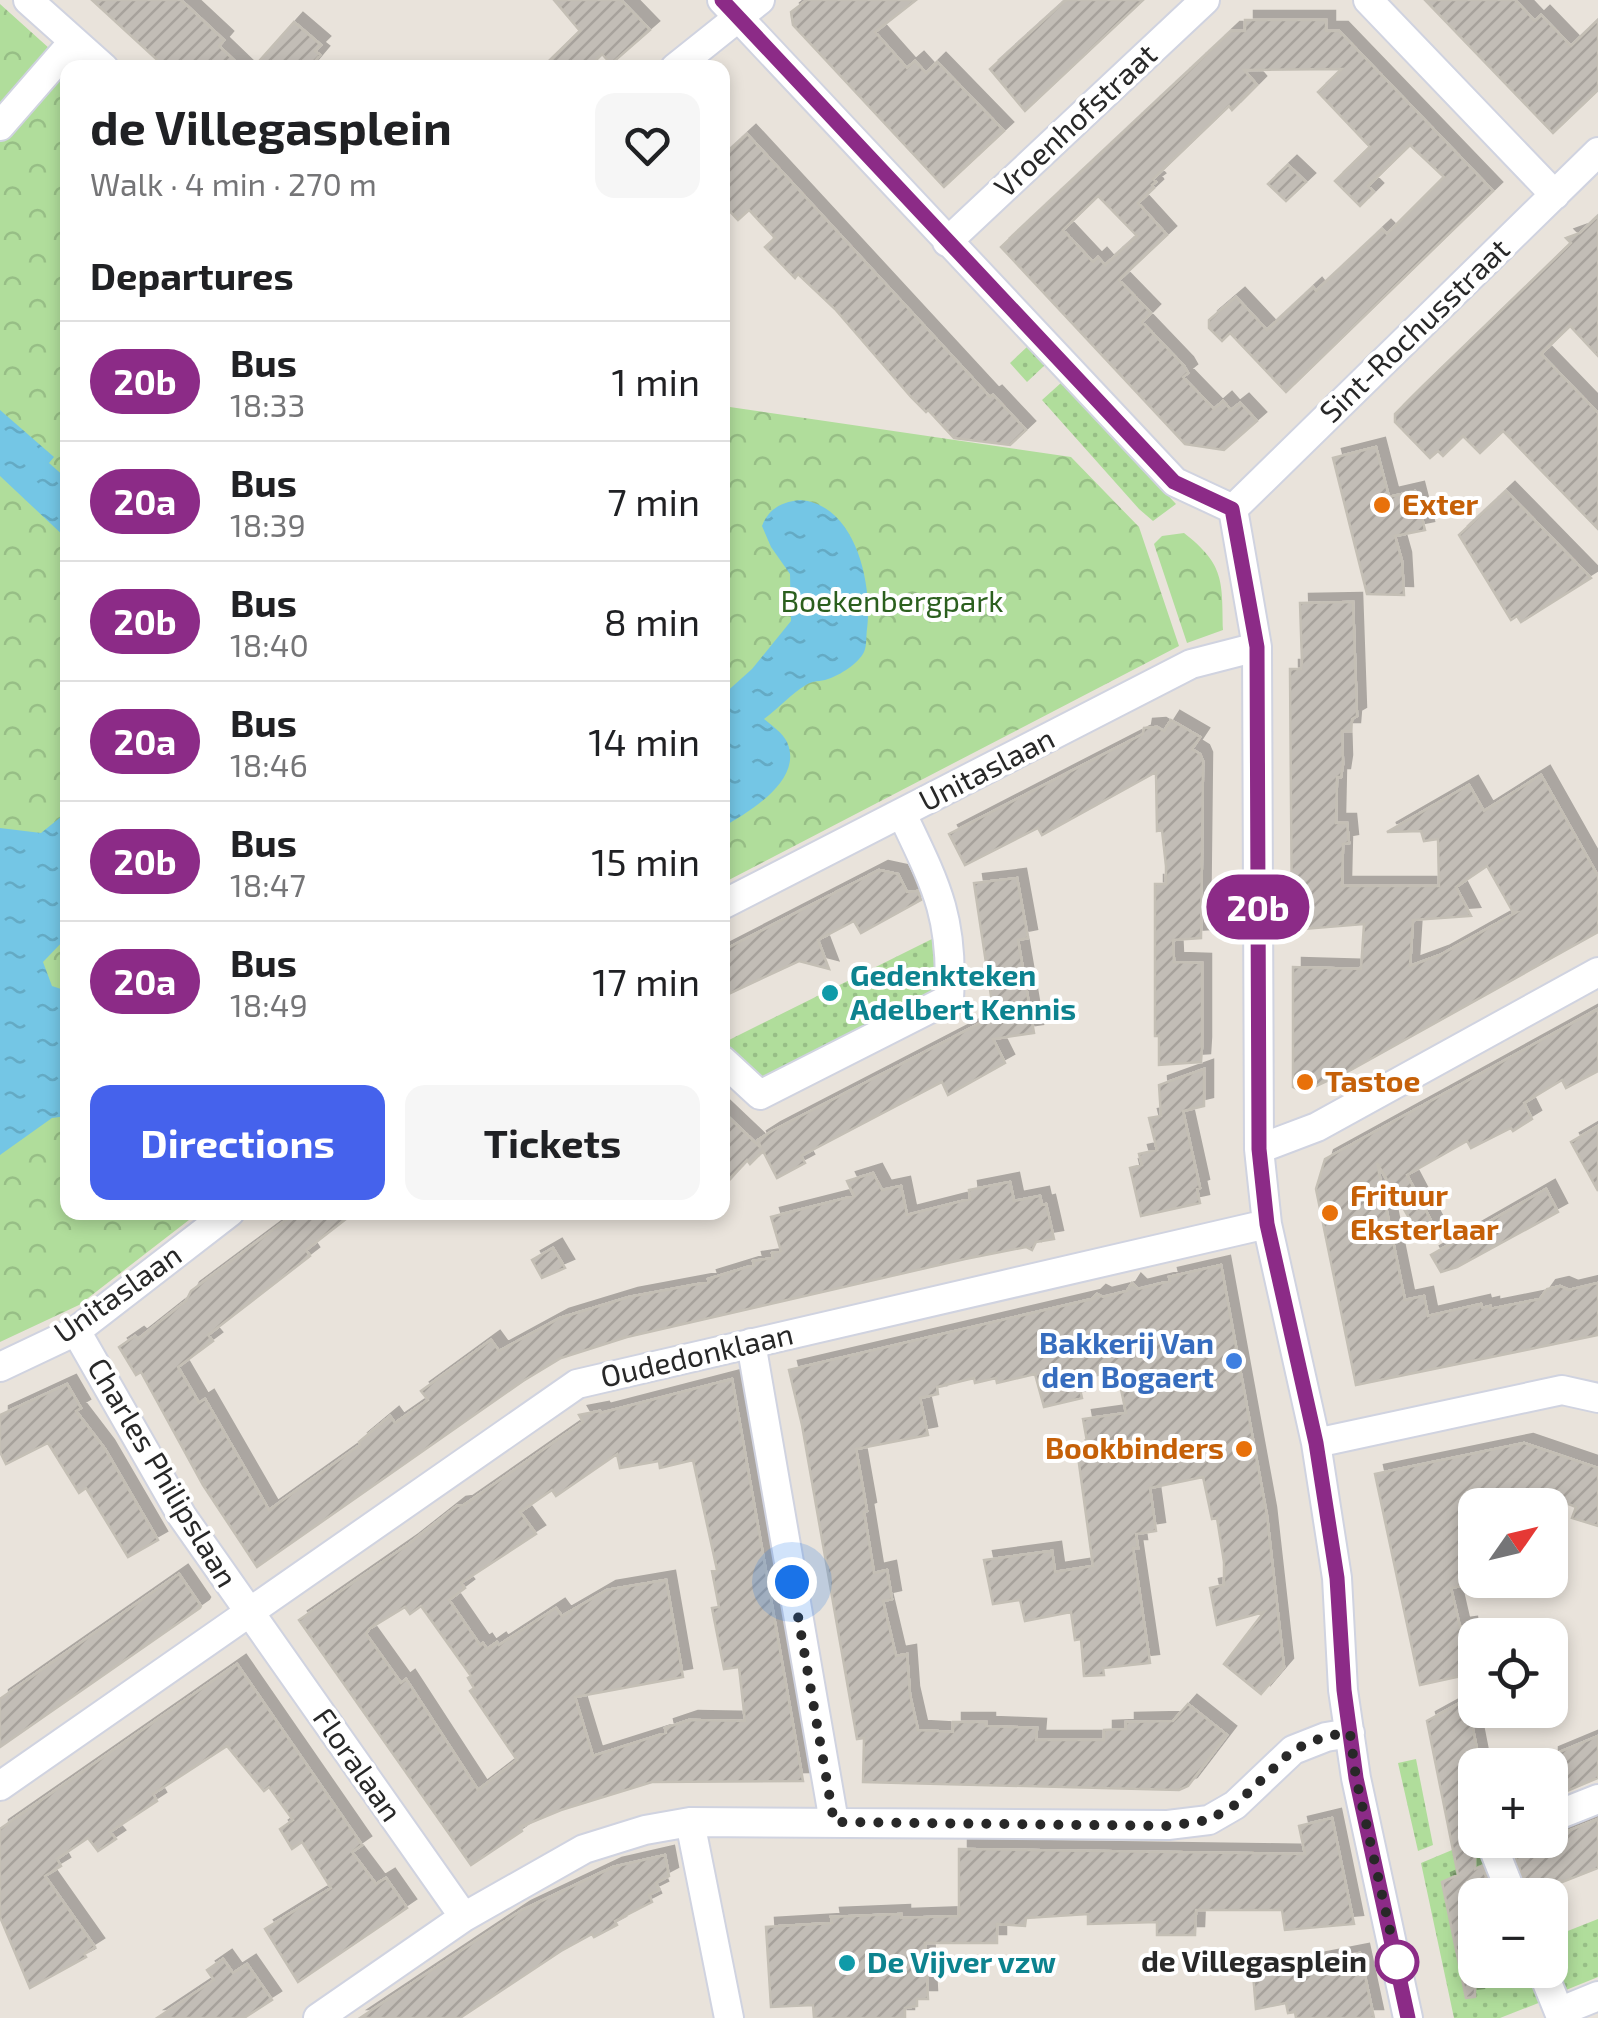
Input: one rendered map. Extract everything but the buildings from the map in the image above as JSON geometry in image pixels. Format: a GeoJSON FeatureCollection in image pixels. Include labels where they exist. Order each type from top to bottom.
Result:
{"type":"FeatureCollection","features":[{"type":"Feature","properties":{"kind":"street"},"geometry":{"type":"LineString","coordinates":[[28,0],[95,60]]}},
{"type":"Feature","properties":{"kind":"street","name":"Vroenhofstraat"},"geometry":{"type":"LineString","coordinates":[[947,242],[1205,0]]}},
{"type":"Feature","properties":{"kind":"street"},"geometry":{"type":"LineString","coordinates":[[1368,0],[1555,195]]}},
{"type":"Feature","properties":{"kind":"street"},"geometry":{"type":"LineString","coordinates":[[683,60],[740,6],[947,242],[1174,482],[1232,509],[1257,647],[1259,1149],[1267,1224],[1316,1443],[1337,1578],[1344,1690],[1356,1778],[1408,2018]]}},
{"type":"Feature","properties":{"kind":"street"},"geometry":{"type":"LineString","coordinates":[[0,126],[74,41]]}},
{"type":"Feature","properties":{"kind":"street","name":"Sint-Rochusstraat"},"geometry":{"type":"LineString","coordinates":[[1232,509],[1598,152]]}},
{"type":"Feature","properties":{"kind":"street","name":"Unitaslaan"},"geometry":{"type":"LineString","coordinates":[[730,901],[1191,664],[1257,647]]}},
{"type":"Feature","properties":{"kind":"street"},"geometry":{"type":"LineString","coordinates":[[730,1067],[760,1095],[949,999],[952,956],[940,894],[902,814]]}},
{"type":"Feature","properties":{"kind":"street"},"geometry":{"type":"LineString","coordinates":[[1259,1149],[1318,1128],[1598,972]]}},
{"type":"Feature","properties":{"kind":"street","name":"Unitaslaan"},"geometry":{"type":"LineString","coordinates":[[0,1367],[76,1331],[220,1220]]}},
{"type":"Feature","properties":{"kind":"street","name":"Oudedonklaan"},"geometry":{"type":"LineString","coordinates":[[0,1786],[577,1384],[1267,1224]]}},
{"type":"Feature","properties":{"kind":"street","name":"Charles Philipslaan"},"geometry":{"type":"LineString","coordinates":[[76,1331],[182,1516],[249,1613]]}},
{"type":"Feature","properties":{"kind":"street"},"geometry":{"type":"LineString","coordinates":[[751,1343],[834,1822]]}},
{"type":"Feature","properties":{"kind":"street"},"geometry":{"type":"LineString","coordinates":[[1316,1443],[1562,1390],[1598,1398]]}},
{"type":"Feature","properties":{"kind":"street","name":"Floralaan"},"geometry":{"type":"LineString","coordinates":[[249,1613],[464,1918]]}},
{"type":"Feature","properties":{"kind":"street"},"geometry":{"type":"LineString","coordinates":[[318,2018],[464,1918],[584,1848],[645,1830],[690,1822],[1168,1826],[1209,1820],[1235,1805],[1293,1750],[1326,1736],[1350,1733]]}},
{"type":"Feature","properties":{"kind":"street"},"geometry":{"type":"LineString","coordinates":[[1568,1811],[1598,1799]]}},
{"type":"Feature","properties":{"kind":"street"},"geometry":{"type":"LineString","coordinates":[[690,1822],[730,2018]]}},
{"type":"Feature","properties":{"kind":"street"},"geometry":{"type":"LineString","coordinates":[[1549,1988],[1559,2012],[1598,1996]]}},
{"type":"Feature","properties":{"kind":"green space"},"geometry":{"type":"Polygon","coordinates":[[[0,4],[62,60],[60,1220],[189,1220],[79,1305],[0,1342],[0,4]]]}},
{"type":"Feature","properties":{"kind":"green space"},"geometry":{"type":"Polygon","coordinates":[[[1028,346],[1045,365],[1027,382],[1010,363],[1028,346]]]}},
{"type":"Feature","properties":{"kind":"green space"},"geometry":{"type":"Polygon","coordinates":[[[1062,382],[1176,504],[1153,521],[1139,509],[1042,400],[1062,382]]]}},
{"type":"Feature","properties":{"kind":"green space","name":"Boekenbergpark"},"geometry":{"type":"Polygon","coordinates":[[[730,407],[1071,457],[1139,527],[1179,646],[730,879],[730,407]]]}},
{"type":"Feature","properties":{"kind":"green space"},"geometry":{"type":"Polygon","coordinates":[[[1184,533],[1214,565],[1221,586],[1223,613],[1223,630],[1187,643],[1154,544],[1162,536],[1184,533]]]}},
{"type":"Feature","properties":{"kind":"green space"},"geometry":{"type":"Polygon","coordinates":[[[932,939],[936,988],[764,1080],[730,1047],[730,1040],[932,939]]]}},
{"type":"Feature","properties":{"kind":"green space"},"geometry":{"type":"Polygon","coordinates":[[[1416,1759],[1433,1845],[1418,1851],[1398,1763],[1416,1759]]]}},
{"type":"Feature","properties":{"kind":"green space"},"geometry":{"type":"Polygon","coordinates":[[[1458,1848],[1458,1858],[1484,1858],[1486,1864],[1442,1883],[1458,1959],[1458,1988],[1536,1988],[1541,2002],[1500,2018],[1454,2018],[1421,1863],[1458,1848]]]}},
{"type":"Feature","properties":{"kind":"green space"},"geometry":{"type":"Polygon","coordinates":[[[1598,1919],[1598,1977],[1566,1990],[1568,1988],[1568,1931],[1598,1919]]]}},
{"type":"Feature","properties":{"kind":"water"},"geometry":{"type":"Polygon","coordinates":[[[0,410],[54,457],[49,463],[60,473],[60,532],[0,476],[0,410]]]}},
{"type":"Feature","properties":{"kind":"water"},"geometry":{"type":"Polygon","coordinates":[[[800,500],[819,505],[835,515],[847,530],[867,590],[865,650],[848,669],[811,682],[764,719],[787,742],[788,769],[771,793],[730,823],[730,689],[752,669],[791,621],[790,574],[762,526],[768,515],[787,502],[800,500]]]}},
{"type":"Feature","properties":{"kind":"water"},"geometry":{"type":"Polygon","coordinates":[[[60,818],[60,944],[43,962],[52,986],[60,989],[60,1117],[52,1118],[0,1155],[0,828],[41,833],[60,818]]]}},
{"type":"Feature","properties":{"kind":"bus line","name":"20b"},"geometry":{"type":"LineString","coordinates":[[722,0],[1174,482],[1232,509],[1257,647],[1259,1149],[1267,1224],[1316,1443],[1337,1578],[1344,1690],[1356,1778],[1408,2018]]}},
{"type":"Feature","properties":{"kind":"place","name":"Exter"},"geometry":{"type":"Point","coordinates":[1382,505]}},
{"type":"Feature","properties":{"kind":"place","name":"Gedenkteken Adelbert Kennis"},"geometry":{"type":"Point","coordinates":[830,993]}},
{"type":"Feature","properties":{"kind":"place","name":"Tastoe"},"geometry":{"type":"Point","coordinates":[1305,1082]}},
{"type":"Feature","properties":{"kind":"place","name":"Frituur Eksterlaar"},"geometry":{"type":"Point","coordinates":[1330,1213]}},
{"type":"Feature","properties":{"kind":"place","name":"Bakkerij Van den Bogaert"},"geometry":{"type":"Point","coordinates":[1234,1361]}},
{"type":"Feature","properties":{"kind":"place","name":"Bookbinders"},"geometry":{"type":"Point","coordinates":[1244,1449]}},
{"type":"Feature","properties":{"kind":"place","name":"de Villegasplein"},"geometry":{"type":"Point","coordinates":[1397,1962]}},
{"type":"Feature","properties":{"kind":"place","name":"De Vijver vzw"},"geometry":{"type":"Point","coordinates":[847,1963]}},
{"type":"Feature","properties":{"kind":"route"},"geometry":{"type":"LineString","coordinates":[[792,1582],[834,1822],[1168,1826],[1209,1820],[1235,1805],[1293,1750],[1326,1736],[1350,1733],[1356,1778],[1397,1962]]}}]}
